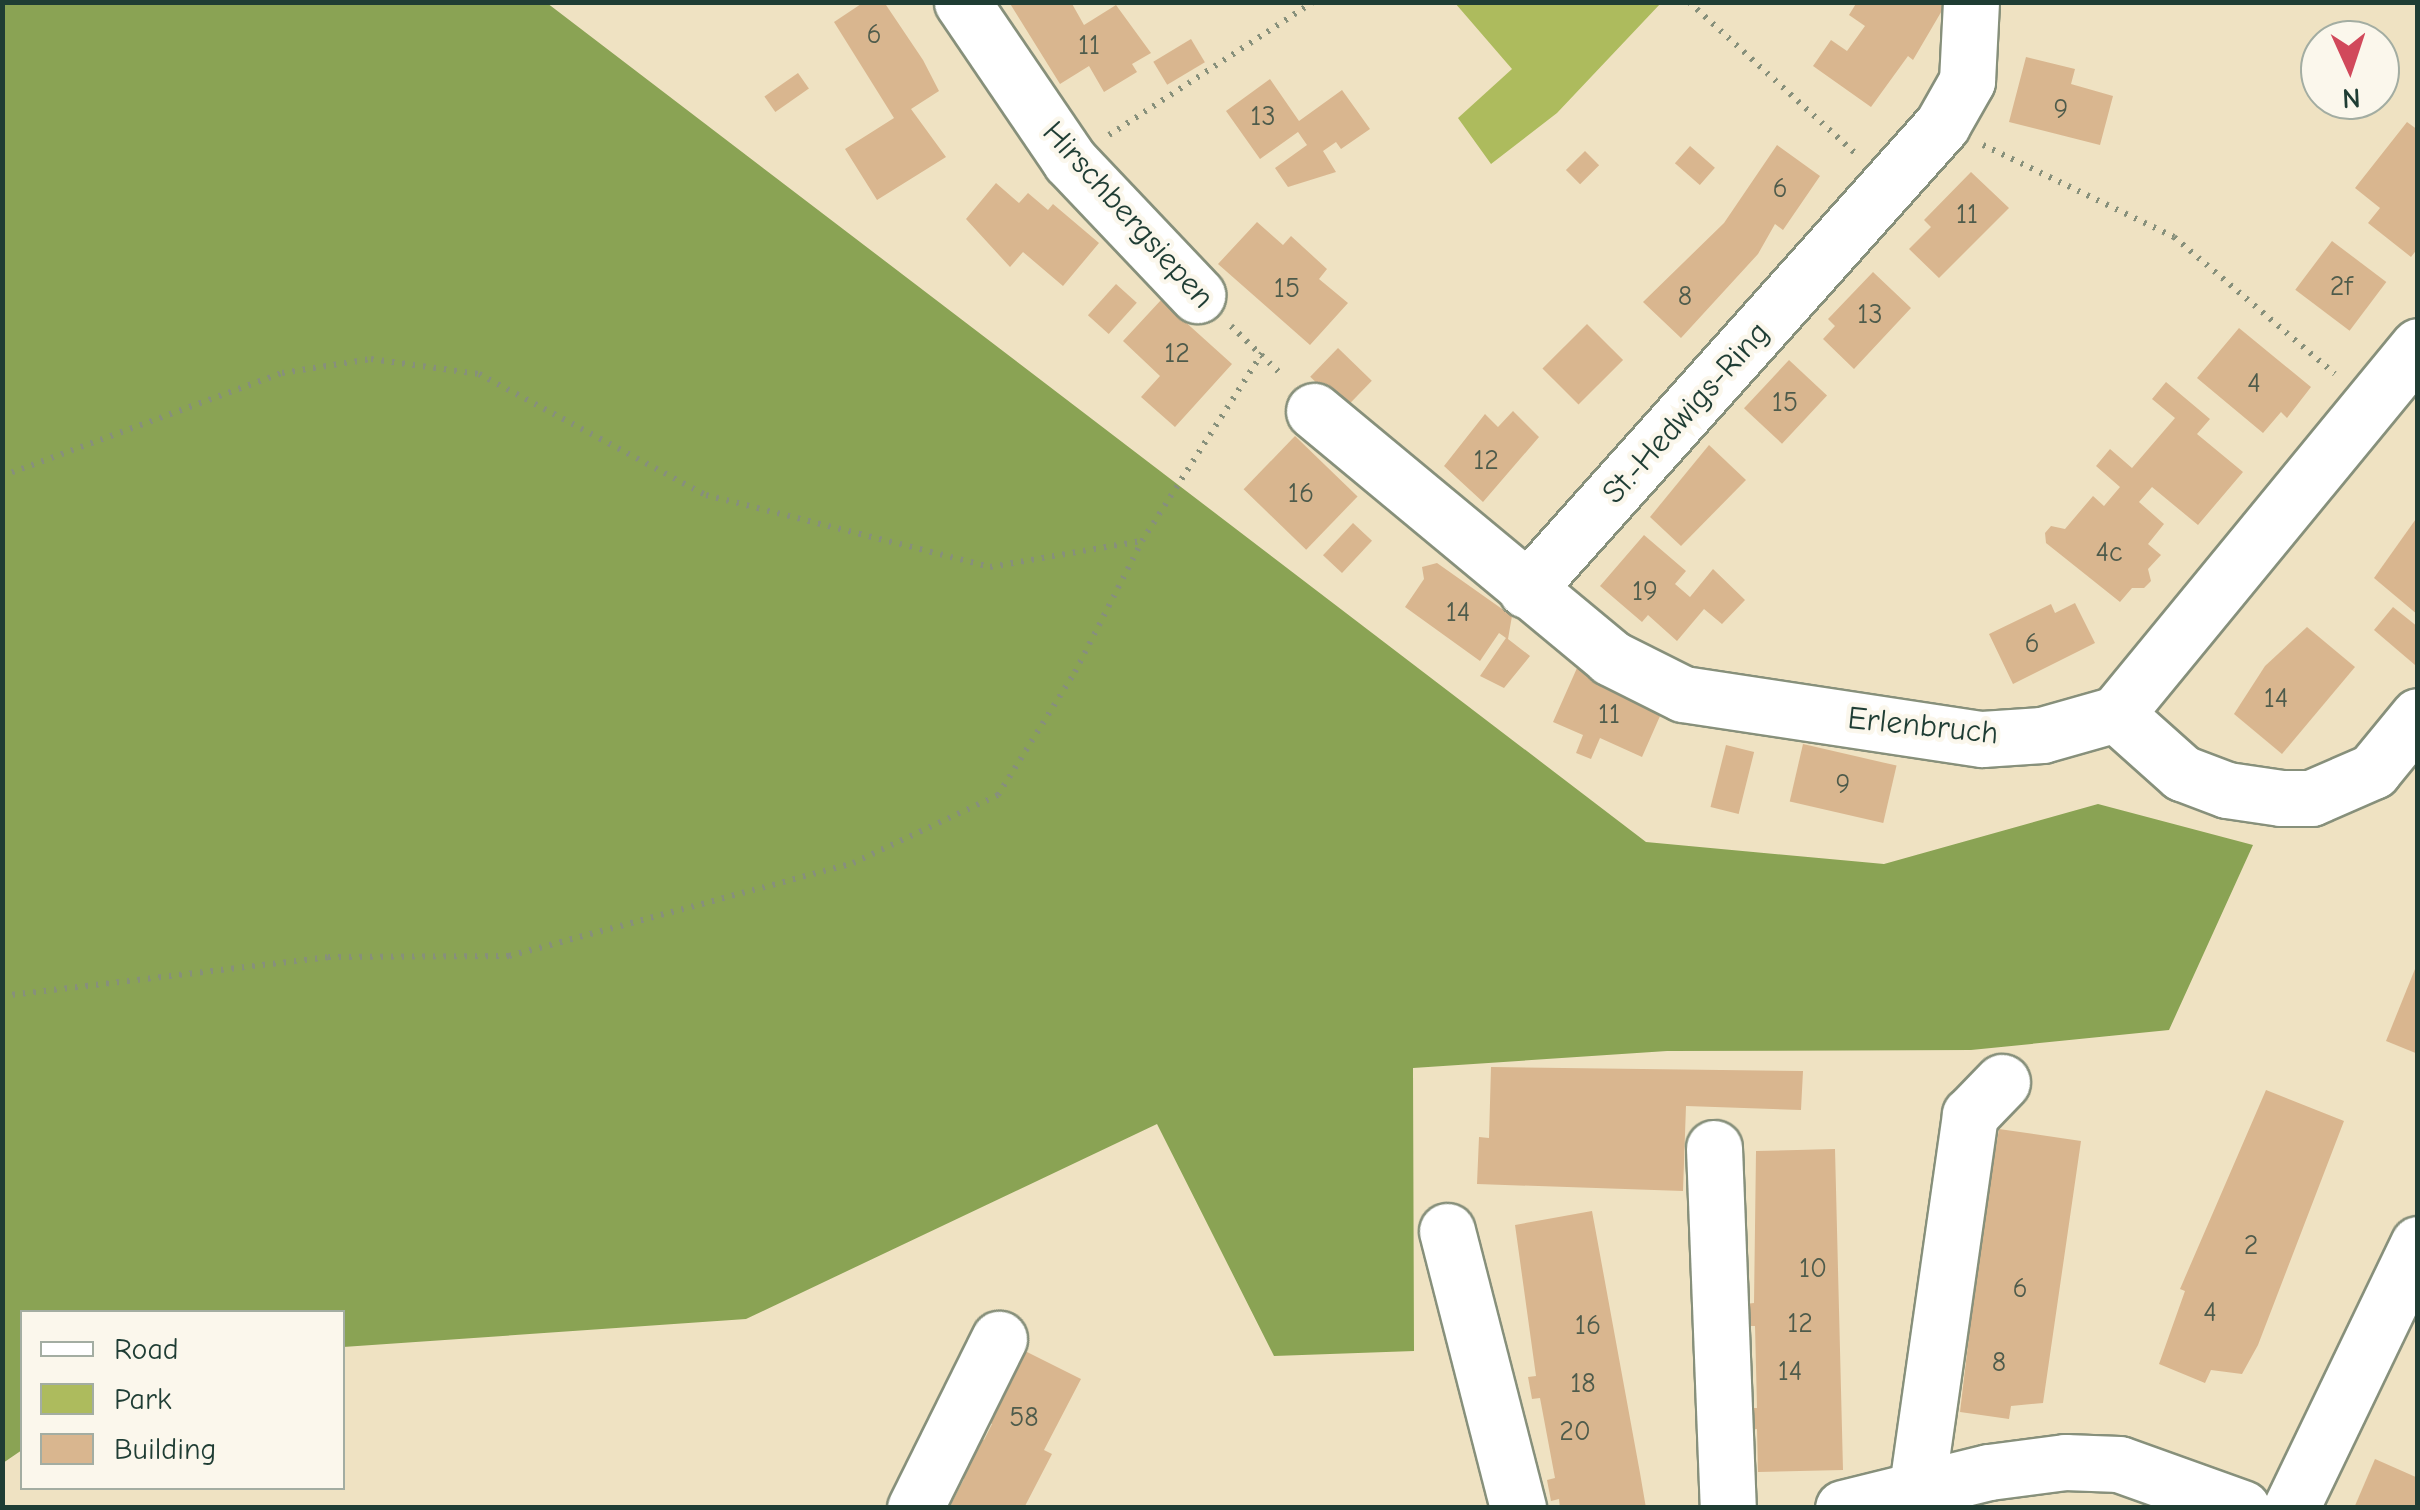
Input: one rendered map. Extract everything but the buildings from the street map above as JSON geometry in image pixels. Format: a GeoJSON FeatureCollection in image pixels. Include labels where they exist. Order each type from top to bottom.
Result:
{"type":"FeatureCollection","features":[{"type":"Feature","properties":{"kind":"street","name":"Hirschbergsiepen"},"geometry":{"type":"LineString","coordinates":[[962,2],[1070,160],[1197,295]]}},
{"type":"Feature","properties":{"kind":"street","name":"St.-Hedwigs-Ring"},"geometry":{"type":"LineString","coordinates":[[1526,590],[1894,185],[1942,126],[1967,81],[1971,2]]}},
{"type":"Feature","properties":{"kind":"street"},"geometry":{"type":"LineString","coordinates":[[2418,346],[2116,714],[2182,773],[2227,790],[2281,798],[2311,798],[2372,770],[2418,716]]}},
{"type":"Feature","properties":{"kind":"street"},"geometry":{"type":"LineString","coordinates":[[1314,411],[1526,590]]}},
{"type":"Feature","properties":{"kind":"street","name":"Erlenbruch"},"geometry":{"type":"LineString","coordinates":[[1526,590],[1611,658],[1683,694],[1982,739],[2042,735],[2116,714]]}},
{"type":"Feature","properties":{"kind":"street"},"geometry":{"type":"LineString","coordinates":[[1916,1488],[1970,1115],[2002,1082]]}},
{"type":"Feature","properties":{"kind":"street"},"geometry":{"type":"LineString","coordinates":[[1714,1148],[1728,1508]]}},
{"type":"Feature","properties":{"kind":"street"},"geometry":{"type":"LineString","coordinates":[[1447,1231],[1518,1508]]}},
{"type":"Feature","properties":{"kind":"street"},"geometry":{"type":"LineString","coordinates":[[2292,1508],[2418,1244]]}},
{"type":"Feature","properties":{"kind":"street"},"geometry":{"type":"LineString","coordinates":[[914,1508],[1000,1338]]}},
{"type":"Feature","properties":{"kind":"street"},"geometry":{"type":"LineString","coordinates":[[1843,1508],[1916,1488],[2065,1462],[2118,1464],[2242,1508]]}},
{"type":"Feature","properties":{"kind":"path"},"geometry":{"type":"LineString","coordinates":[[1070,160],[1314,2]]}},
{"type":"Feature","properties":{"kind":"path"},"geometry":{"type":"LineString","coordinates":[[1689,2],[1894,185]]}},
{"type":"Feature","properties":{"kind":"path"},"geometry":{"type":"LineString","coordinates":[[1942,126],[2174,237],[2370,404]]}},
{"type":"Feature","properties":{"kind":"path","name":"Hirschbergsiepen"},"geometry":{"type":"LineString","coordinates":[[1197,295],[1262,354],[1314,411]]}},
{"type":"Feature","properties":{"kind":"path"},"geometry":{"type":"LineString","coordinates":[[2,996],[328,957],[509,956],[854,863],[998,795],[1074,672],[1142,541],[1262,354]]}},
{"type":"Feature","properties":{"kind":"path"},"geometry":{"type":"LineString","coordinates":[[2,476],[282,373],[371,359],[479,374],[706,495],[990,567],[1142,541]]}},
{"type":"Feature","properties":{"kind":"green space"},"geometry":{"type":"Polygon","coordinates":[[[3,2],[547,3],[1646,842],[1884,864],[2098,804],[2253,845],[2169,1030],[1971,1050],[1667,1051],[1413,1068],[1414,1351],[1274,1356],[1157,1124],[746,1319],[345,1347],[345,1310],[20,1310],[20,1451],[3,1463],[3,2]]]}},
{"type":"Feature","properties":{"kind":"green space"},"geometry":{"type":"Polygon","coordinates":[[[1455,3],[1661,3],[1557,113],[1491,164],[1458,118],[1512,69],[1455,3]]]}}]}
